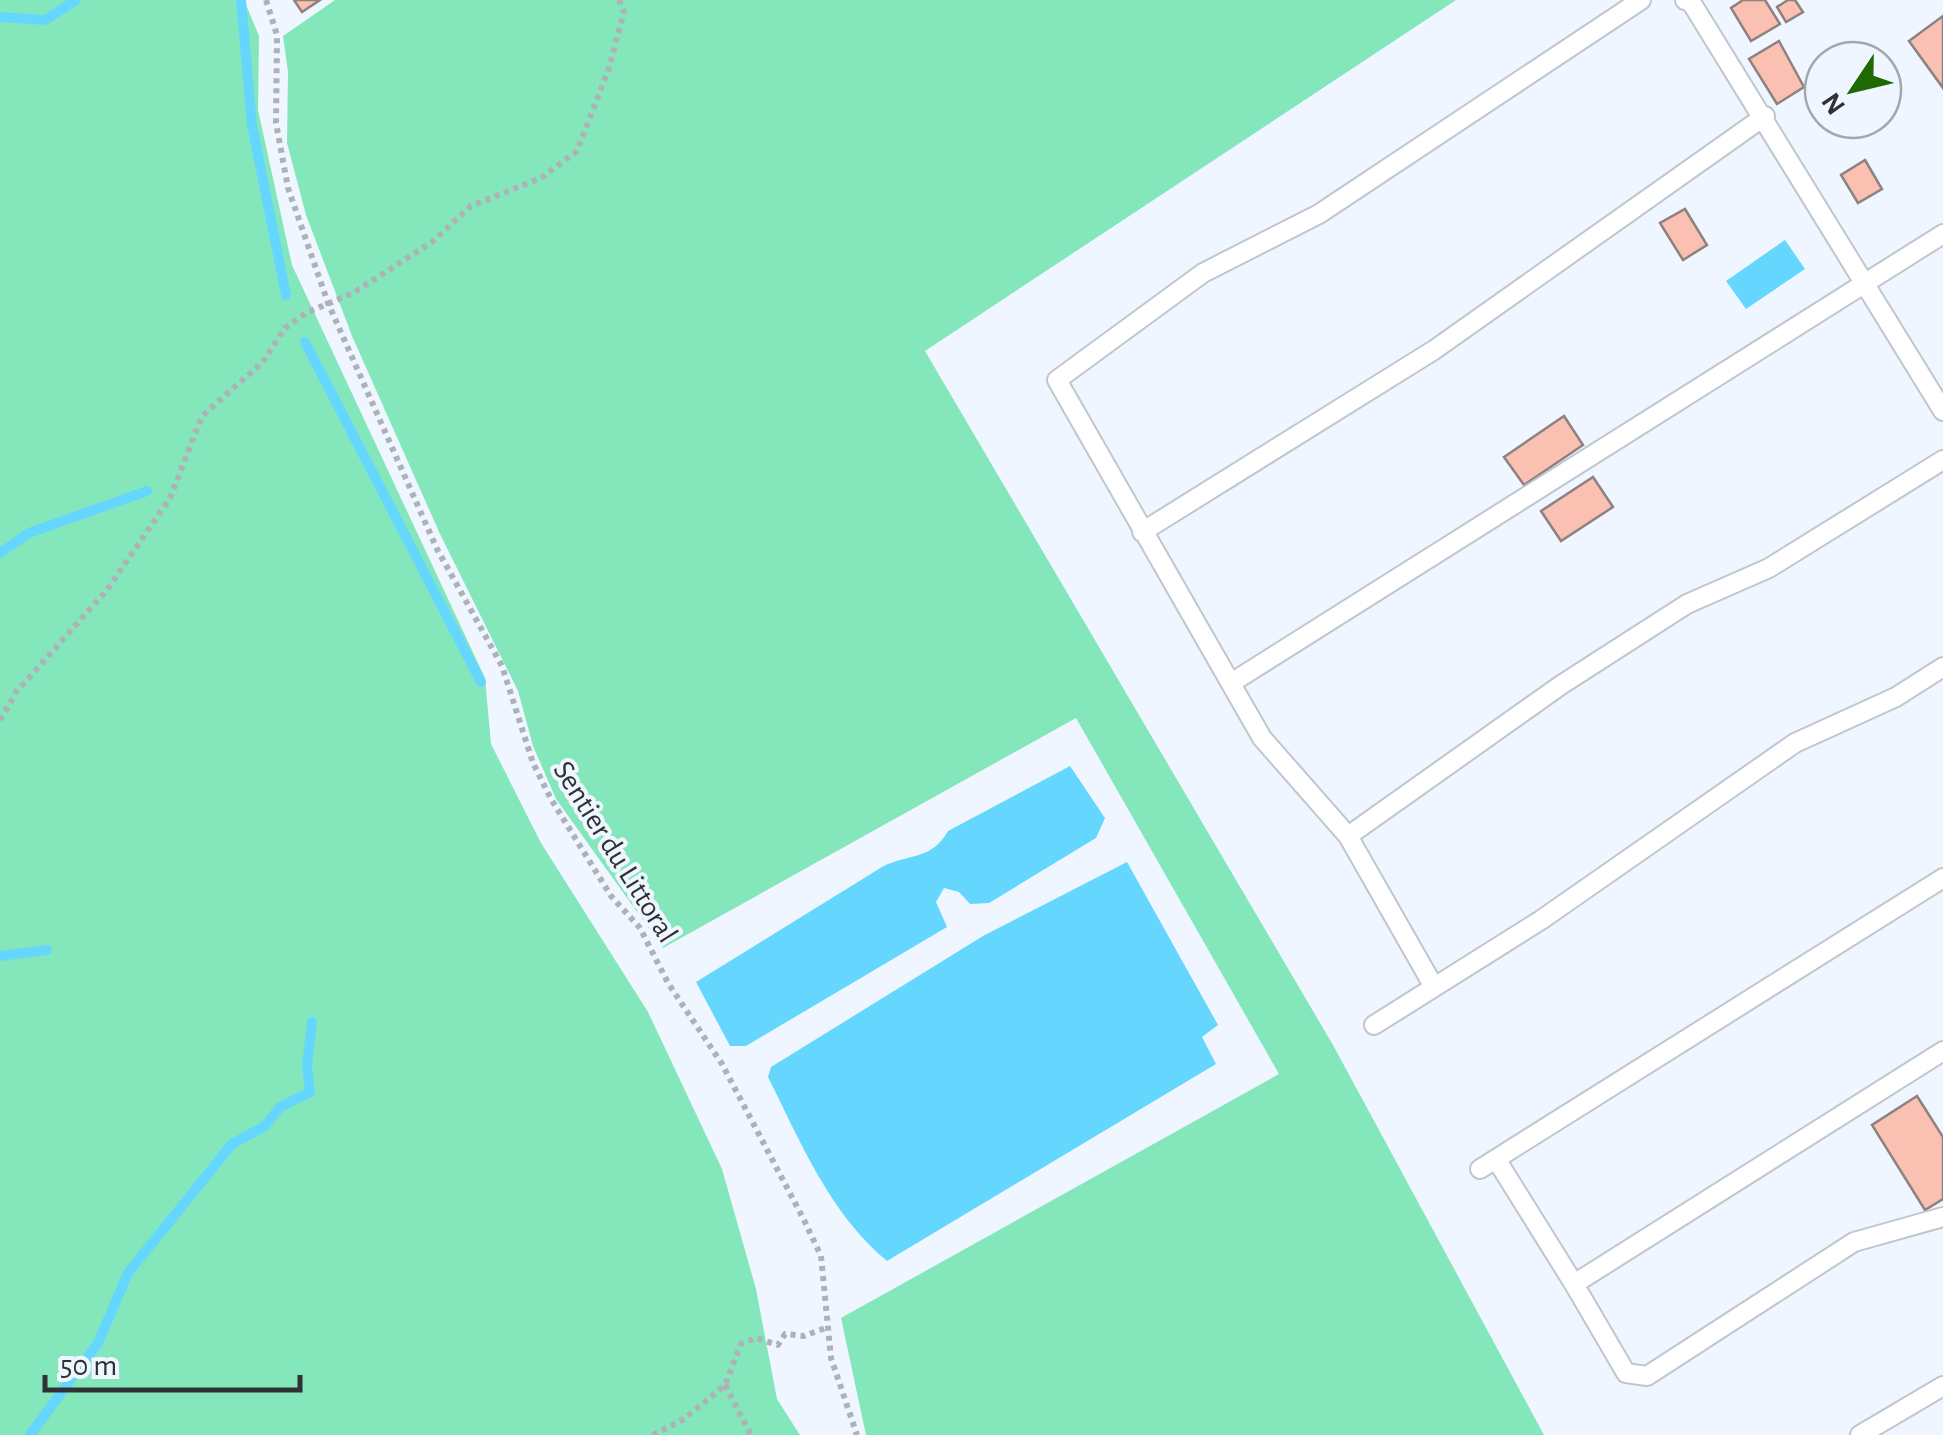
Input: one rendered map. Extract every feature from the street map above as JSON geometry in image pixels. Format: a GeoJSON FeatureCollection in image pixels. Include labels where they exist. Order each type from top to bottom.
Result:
{"type":"FeatureCollection","features":[{"type":"Feature","properties":{"kind":"lane"},"geometry":{"type":"LineString","coordinates":[[1434,987],[1348,836],[1262,738],[1057,380],[1203,272],[1319,214],[1641,0]]}},
{"type":"Feature","properties":{"kind":"lane"},"geometry":{"type":"LineString","coordinates":[[1686,0],[1691,2],[1765,116],[1943,410]]}},
{"type":"Feature","properties":{"kind":"lane"},"geometry":{"type":"LineString","coordinates":[[1142,532],[1434,350],[1765,116]]}},
{"type":"Feature","properties":{"kind":"lane"},"geometry":{"type":"LineString","coordinates":[[1231,683],[1943,234]]}},
{"type":"Feature","properties":{"kind":"lane"},"geometry":{"type":"LineString","coordinates":[[1348,836],[1561,685],[1687,604],[1769,568],[1943,460]]}},
{"type":"Feature","properties":{"kind":"lane"},"geometry":{"type":"LineString","coordinates":[[1374,1025],[1541,920],[1795,743],[1896,697],[1943,667]]}},
{"type":"Feature","properties":{"kind":"lane"},"geometry":{"type":"LineString","coordinates":[[1480,1169],[1943,878]]}},
{"type":"Feature","properties":{"kind":"lane"},"geometry":{"type":"LineString","coordinates":[[1574,1284],[1943,1051]]}},
{"type":"Feature","properties":{"kind":"lane"},"geometry":{"type":"LineString","coordinates":[[1496,1159],[1626,1373],[1647,1376],[1854,1242],[1943,1217]]}},
{"type":"Feature","properties":{"kind":"lane"},"geometry":{"type":"LineString","coordinates":[[1860,1435],[1943,1386]]}},
{"type":"Feature","properties":{"kind":"path","name":"Sentier du Littoral"},"geometry":{"type":"LineString","coordinates":[[266,0],[277,35],[276,123],[288,188],[328,304],[429,531],[502,666],[533,762],[551,799],[611,896],[640,928],[668,983],[722,1064],[821,1256],[831,1358],[857,1435]]}},
{"type":"Feature","properties":{"kind":"path"},"geometry":{"type":"LineString","coordinates":[[0,720],[17,691],[107,590],[170,498],[202,416],[263,362],[285,328],[353,294],[432,242],[472,206],[541,178],[578,152],[609,68],[624,12],[618,0]]}},
{"type":"Feature","properties":{"kind":"path"},"geometry":{"type":"LineString","coordinates":[[654,1435],[684,1419],[726,1384],[742,1344],[756,1338],[778,1345],[785,1334],[804,1336],[828,1327]]}},
{"type":"Feature","properties":{"kind":"path"},"geometry":{"type":"LineString","coordinates":[[726,1384],[751,1435]]}},
{"type":"Feature","properties":{"kind":"green space"},"geometry":{"type":"Polygon","coordinates":[[[0,0],[244,0],[259,36],[258,110],[292,265],[485,678],[491,744],[541,843],[648,1012],[722,1169],[756,1289],[777,1399],[800,1435],[0,1435],[0,0]]]}},
{"type":"Feature","properties":{"kind":"green space"},"geometry":{"type":"Polygon","coordinates":[[[335,0],[1456,0],[925,351],[1333,1045],[1544,1435],[866,1435],[841,1318],[1279,1074],[1076,718],[663,948],[556,799],[533,746],[518,691],[440,534],[352,336],[306,215],[287,143],[288,72],[283,36],[335,0]]]}},
{"type":"Feature","properties":{"kind":"water"},"geometry":{"type":"Polygon","coordinates":[[[1785,240],[1805,269],[1746,309],[1726,281],[1785,240]]]}},
{"type":"Feature","properties":{"kind":"water"},"geometry":{"type":"Polygon","coordinates":[[[1070,766],[1105,818],[1096,838],[989,903],[970,904],[959,892],[944,888],[936,902],[947,927],[746,1046],[730,1046],[696,982],[882,867],[927,852],[948,831],[1070,766]]]}},
{"type":"Feature","properties":{"kind":"water"},"geometry":{"type":"Polygon","coordinates":[[[1127,862],[1218,1025],[1202,1037],[1216,1064],[887,1261],[849,1221],[818,1175],[768,1077],[771,1067],[983,936],[1127,862]]]}},
{"type":"Feature","properties":{"kind":"building"},"geometry":{"type":"Polygon","coordinates":[[[294,0],[320,0],[302,12],[294,0]]]}},
{"type":"Feature","properties":{"kind":"building"},"geometry":{"type":"Polygon","coordinates":[[[1743,0],[1765,0],[1780,24],[1751,41],[1731,8],[1743,0]]]}},
{"type":"Feature","properties":{"kind":"building"},"geometry":{"type":"Polygon","coordinates":[[[1795,0],[1803,12],[1786,22],[1777,7],[1795,0]]]}},
{"type":"Feature","properties":{"kind":"building"},"geometry":{"type":"Polygon","coordinates":[[[1943,16],[1943,88],[1909,41],[1943,16]]]}},
{"type":"Feature","properties":{"kind":"building"},"geometry":{"type":"Polygon","coordinates":[[[1779,41],[1803,88],[1777,104],[1749,59],[1779,41]]]}},
{"type":"Feature","properties":{"kind":"building"},"geometry":{"type":"Polygon","coordinates":[[[1865,160],[1882,189],[1858,203],[1841,175],[1865,160]]]}},
{"type":"Feature","properties":{"kind":"building"},"geometry":{"type":"Polygon","coordinates":[[[1685,209],[1707,245],[1683,260],[1660,223],[1685,209]]]}},
{"type":"Feature","properties":{"kind":"building"},"geometry":{"type":"Polygon","coordinates":[[[1564,416],[1583,445],[1524,485],[1504,457],[1564,416]]]}},
{"type":"Feature","properties":{"kind":"building"},"geometry":{"type":"Polygon","coordinates":[[[1593,477],[1613,507],[1561,541],[1541,511],[1593,477]]]}},
{"type":"Feature","properties":{"kind":"building"},"geometry":{"type":"Polygon","coordinates":[[[1917,1096],[1943,1137],[1943,1199],[1925,1210],[1872,1125],[1917,1096]]]}},
{"type":"Feature","properties":{"kind":"waterway"},"geometry":{"type":"LineString","coordinates":[[0,17],[45,20],[76,0]]}},
{"type":"Feature","properties":{"kind":"waterway"},"geometry":{"type":"LineString","coordinates":[[241,0],[252,125],[286,295]]}},
{"type":"Feature","properties":{"kind":"waterway"},"geometry":{"type":"LineString","coordinates":[[305,342],[481,682]]}},
{"type":"Feature","properties":{"kind":"waterway"},"geometry":{"type":"LineString","coordinates":[[0,553],[29,533],[147,491]]}},
{"type":"Feature","properties":{"kind":"waterway"},"geometry":{"type":"LineString","coordinates":[[0,956],[47,950]]}},
{"type":"Feature","properties":{"kind":"waterway"},"geometry":{"type":"LineString","coordinates":[[30,1435],[98,1343],[128,1273],[232,1144],[265,1126],[280,1107],[310,1092],[307,1067],[312,1022]]}}]}
